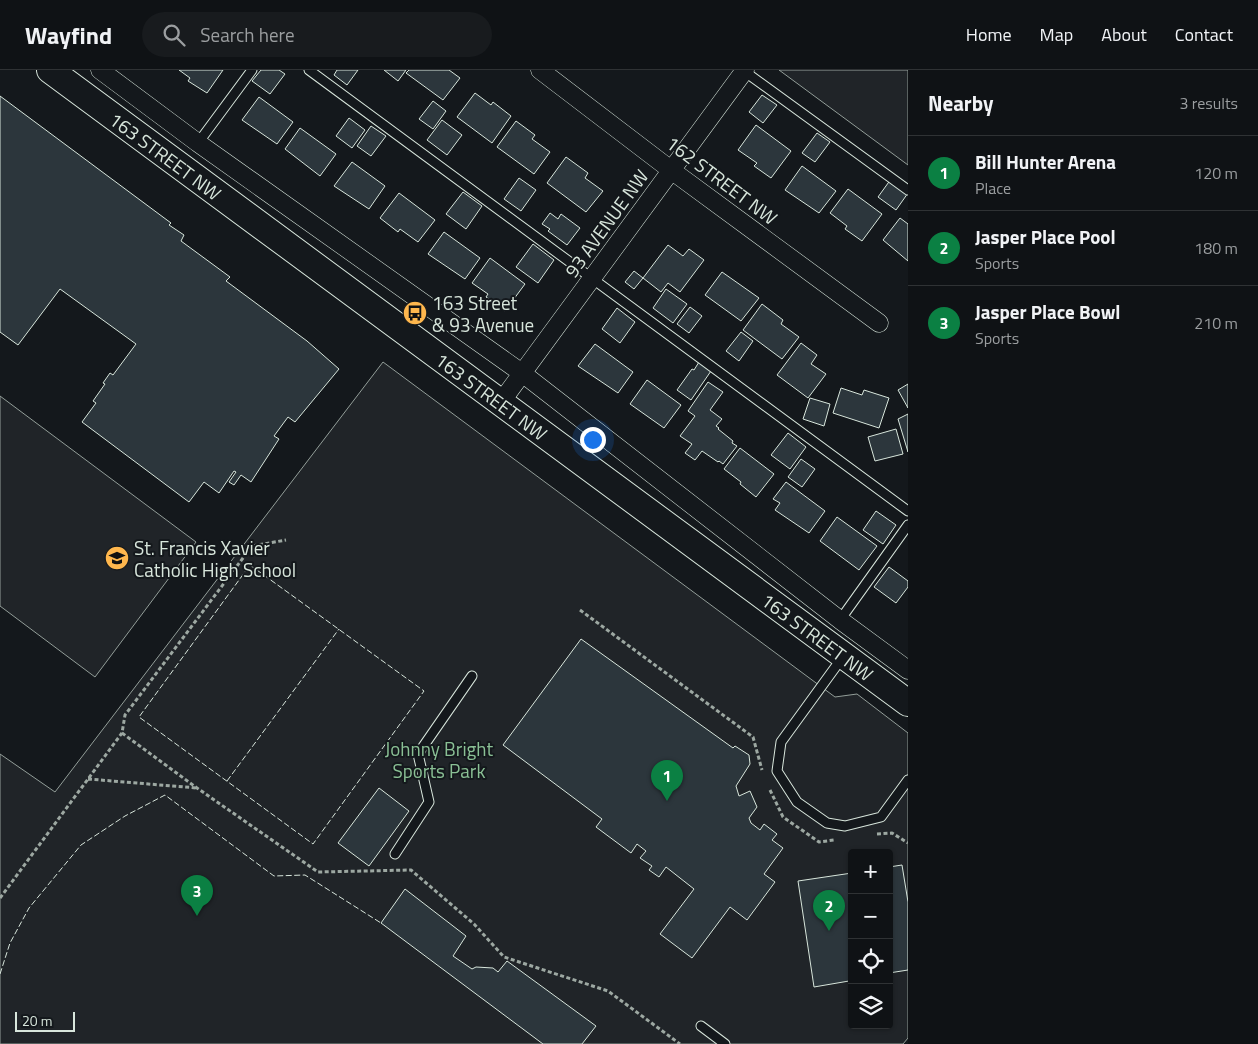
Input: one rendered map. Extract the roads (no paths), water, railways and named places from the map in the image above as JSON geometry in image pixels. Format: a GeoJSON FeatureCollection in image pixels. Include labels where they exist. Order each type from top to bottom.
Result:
{"type":"FeatureCollection","features":[{"type":"Feature","properties":{"kind":"main road","name":"163 STREET NW"},"geometry":{"type":"LineString","coordinates":[[50,70],[908,703]]}},
{"type":"Feature","properties":{"kind":"street","name":"163 STREET NW"},"geometry":{"type":"LineString","coordinates":[[100,70],[198,143],[522,373],[840,620],[908,670]]}},
{"type":"Feature","properties":{"kind":"street","name":"162 STREET NW"},"geometry":{"type":"LineString","coordinates":[[540,70],[671,170],[879,323]]}},
{"type":"Feature","properties":{"kind":"street","name":"93 AVENUE NW"},"geometry":{"type":"LineString","coordinates":[[501,402],[744,70]]}},
{"type":"Feature","properties":{"kind":"lane"},"geometry":{"type":"LineString","coordinates":[[198,143],[252,70]]}},
{"type":"Feature","properties":{"kind":"lane"},"geometry":{"type":"LineString","coordinates":[[309,70],[908,511]]}},
{"type":"Feature","properties":{"kind":"lane"},"geometry":{"type":"LineString","coordinates":[[744,70],[908,190]]}},
{"type":"Feature","properties":{"kind":"lane"},"geometry":{"type":"LineString","coordinates":[[840,620],[908,525]]}},
{"type":"Feature","properties":{"kind":"lane"},"geometry":{"type":"LineString","coordinates":[[844,656],[781,742],[777,771],[797,802],[827,824],[845,826],[881,817],[908,780]]}},
{"type":"Feature","properties":{"kind":"lane"},"geometry":{"type":"LineString","coordinates":[[395,854],[429,802],[418,754],[472,676]]}},
{"type":"Feature","properties":{"kind":"lane"},"geometry":{"type":"LineString","coordinates":[[701,1026],[725,1044]]}},
{"type":"Feature","properties":{"kind":"place","name":"163 Street & 93 Avenue"},"geometry":{"type":"Point","coordinates":[415,313]}},
{"type":"Feature","properties":{"kind":"place","name":"St. Francis Xavier Catholic High School"},"geometry":{"type":"Point","coordinates":[117,558]}},
{"type":"Feature","properties":{"kind":"place","name":"Bill Hunter Arena"},"geometry":{"type":"Point","coordinates":[667,801]}},
{"type":"Feature","properties":{"kind":"place","name":"Jasper Place Bowl"},"geometry":{"type":"Point","coordinates":[197,916]}},
{"type":"Feature","properties":{"kind":"place","name":"Jasper Place Pool"},"geometry":{"type":"Point","coordinates":[829,931]}},
{"type":"Feature","properties":{"kind":"park label","name":"Johnny Bright Sports Park"},"geometry":{"type":"Point","coordinates":[439,759]}}]}
